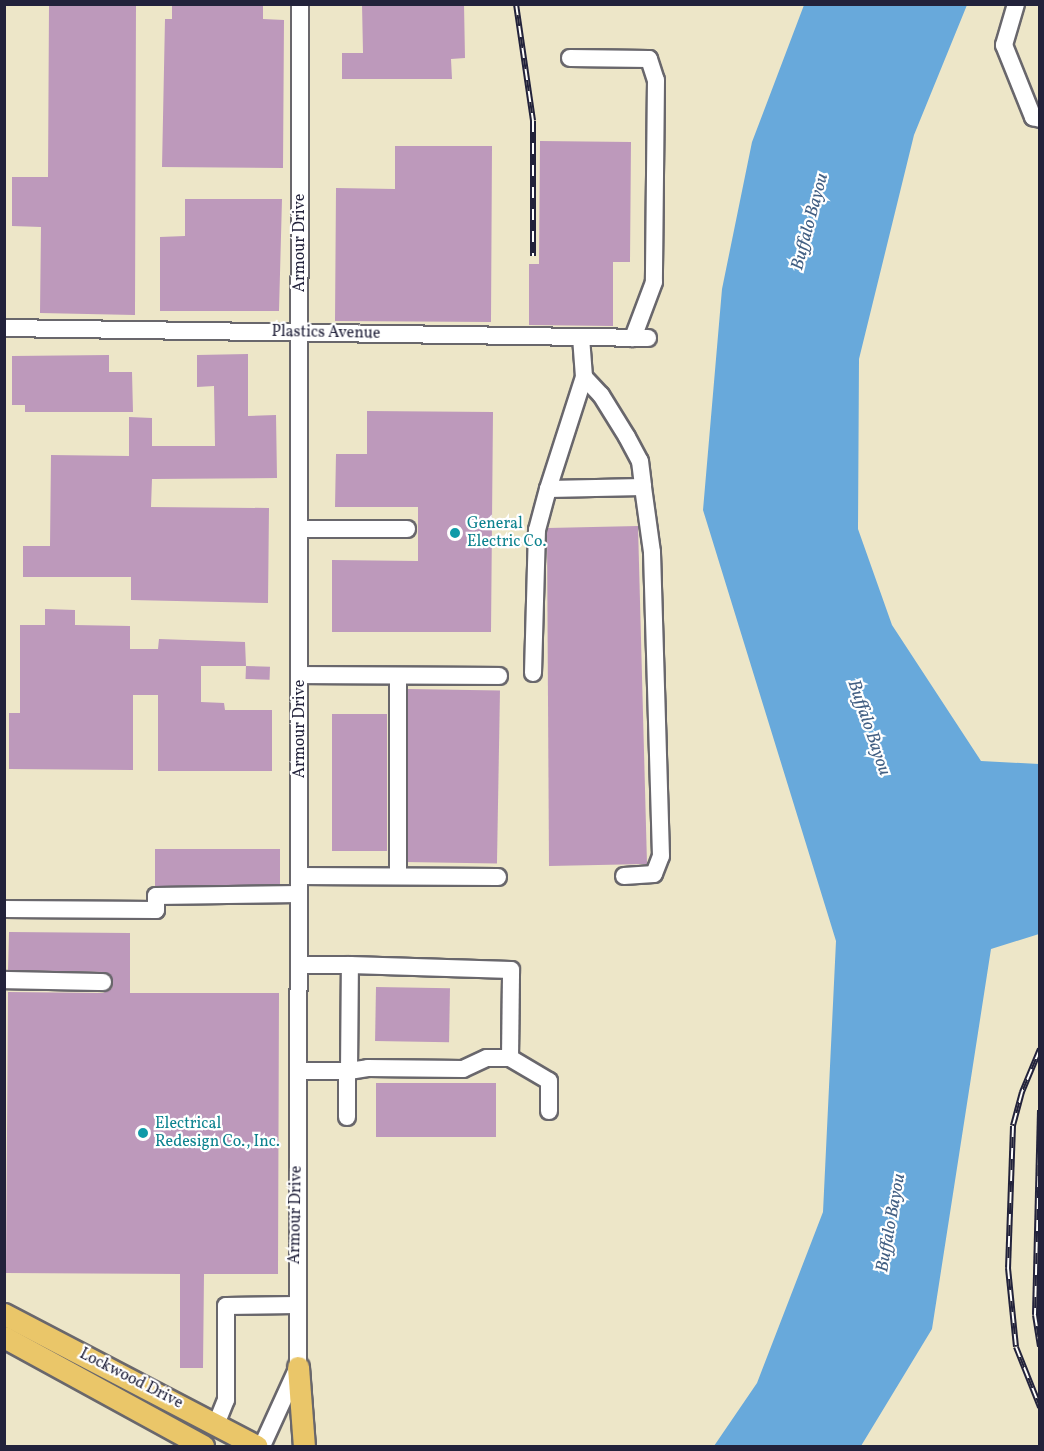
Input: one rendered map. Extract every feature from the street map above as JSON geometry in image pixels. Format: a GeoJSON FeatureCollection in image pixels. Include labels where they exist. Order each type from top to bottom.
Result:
{"type":"FeatureCollection","features":[{"type":"Feature","properties":{"kind":"main road","name":"Lockwood Drive"},"geometry":{"type":"LineString","coordinates":[[4,1314],[217,1422],[257,1446]]}},
{"type":"Feature","properties":{"kind":"main road","name":"Lockwood Drive"},"geometry":{"type":"LineString","coordinates":[[4,1337],[203,1446]]}},
{"type":"Feature","properties":{"kind":"main road"},"geometry":{"type":"LineString","coordinates":[[297,1366],[304,1446]]}},
{"type":"Feature","properties":{"kind":"street","name":"Armour Drive"},"geometry":{"type":"LineString","coordinates":[[262,1446],[297,1366],[302,529],[300,4]]}},
{"type":"Feature","properties":{"kind":"street"},"geometry":{"type":"LineString","coordinates":[[1016,4],[1004,45],[1033,117],[1040,119]]}},
{"type":"Feature","properties":{"kind":"street","name":"Plastics Avenue"},"geometry":{"type":"LineString","coordinates":[[4,328],[641,338],[654,282],[657,80],[649,59],[570,58]]}},
{"type":"Feature","properties":{"kind":"street"},"geometry":{"type":"LineString","coordinates":[[533,673],[537,530],[584,377],[581,337]]}},
{"type":"Feature","properties":{"kind":"street"},"geometry":{"type":"LineString","coordinates":[[584,377],[601,395],[636,453],[652,552],[661,856],[654,874],[624,876]]}},
{"type":"Feature","properties":{"kind":"street"},"geometry":{"type":"LineString","coordinates":[[548,489],[643,487]]}},
{"type":"Feature","properties":{"kind":"street"},"geometry":{"type":"LineString","coordinates":[[302,529],[407,530]]}},
{"type":"Feature","properties":{"kind":"street"},"geometry":{"type":"LineString","coordinates":[[300,675],[499,676]]}},
{"type":"Feature","properties":{"kind":"street"},"geometry":{"type":"LineString","coordinates":[[398,676],[398,876]]}},
{"type":"Feature","properties":{"kind":"street"},"geometry":{"type":"LineString","coordinates":[[299,876],[498,877]]}},
{"type":"Feature","properties":{"kind":"street"},"geometry":{"type":"LineString","coordinates":[[4,909],[156,910],[156,896],[299,894]]}},
{"type":"Feature","properties":{"kind":"street"},"geometry":{"type":"LineString","coordinates":[[299,965],[511,970],[510,1058]]}},
{"type":"Feature","properties":{"kind":"street"},"geometry":{"type":"LineString","coordinates":[[347,1117],[350,965]]}},
{"type":"Feature","properties":{"kind":"street"},"geometry":{"type":"LineString","coordinates":[[4,980],[103,981]]}},
{"type":"Feature","properties":{"kind":"street"},"geometry":{"type":"LineString","coordinates":[[298,1071],[463,1068],[487,1058],[510,1058],[549,1081],[549,1111]]}},
{"type":"Feature","properties":{"kind":"street"},"geometry":{"type":"LineString","coordinates":[[217,1422],[226,1400],[226,1306],[296,1305]]}},
{"type":"Feature","properties":{"kind":"water","name":"Buffalo Bayou"},"geometry":{"type":"Polygon","coordinates":[[[804,5],[967,5],[914,135],[859,359],[858,529],[892,625],[981,761],[1039,764],[1039,934],[991,949],[932,1329],[861,1446],[714,1446],[757,1383],[823,1212],[836,941],[703,510],[722,289],[752,142],[804,5]]]}},
{"type":"Feature","properties":{"kind":"building"},"geometry":{"type":"Polygon","coordinates":[[[49,4],[136,4],[135,315],[40,313],[41,227],[12,226],[12,177],[48,177],[49,4]]]}},
{"type":"Feature","properties":{"kind":"building"},"geometry":{"type":"Polygon","coordinates":[[[172,4],[263,4],[263,19],[284,20],[283,168],[162,167],[165,19],[172,19],[172,4]]]}},
{"type":"Feature","properties":{"kind":"building"},"geometry":{"type":"Polygon","coordinates":[[[362,4],[464,4],[465,58],[451,59],[452,79],[342,79],[342,53],[363,53],[362,4]]]}},
{"type":"Feature","properties":{"kind":"building"},"geometry":{"type":"Polygon","coordinates":[[[540,141],[631,142],[630,262],[613,262],[613,326],[529,325],[529,264],[539,264],[540,141]]]}},
{"type":"Feature","properties":{"kind":"building"},"geometry":{"type":"Polygon","coordinates":[[[395,146],[492,146],[491,322],[335,321],[336,188],[395,189],[395,146]]]}},
{"type":"Feature","properties":{"kind":"building"},"geometry":{"type":"Polygon","coordinates":[[[185,199],[282,199],[279,311],[160,311],[160,237],[185,236],[185,199]]]}},
{"type":"Feature","properties":{"kind":"building"},"geometry":{"type":"Polygon","coordinates":[[[248,354],[248,416],[276,415],[277,478],[152,479],[151,507],[269,508],[268,603],[131,600],[131,577],[23,577],[23,546],[50,546],[51,455],[129,456],[129,417],[152,418],[152,446],[215,446],[214,386],[197,387],[197,355],[248,354]]]}},
{"type":"Feature","properties":{"kind":"building"},"geometry":{"type":"Polygon","coordinates":[[[109,355],[109,372],[132,372],[133,412],[25,412],[25,405],[12,405],[12,356],[109,355]]]}},
{"type":"Feature","properties":{"kind":"building","name":"General Electric Co."},"geometry":{"type":"Polygon","coordinates":[[[367,411],[493,412],[491,632],[332,632],[332,560],[418,561],[418,507],[335,507],[336,454],[367,454],[367,411]]]}},
{"type":"Feature","properties":{"kind":"building"},"geometry":{"type":"Polygon","coordinates":[[[638,526],[647,864],[549,866],[548,528],[638,526]]]}},
{"type":"Feature","properties":{"kind":"building"},"geometry":{"type":"Polygon","coordinates":[[[45,609],[75,610],[75,625],[130,626],[130,649],[158,649],[159,639],[245,642],[246,666],[201,666],[201,702],[224,703],[225,710],[272,710],[272,771],[158,771],[158,695],[133,695],[133,770],[9,769],[9,713],[20,713],[20,625],[45,625],[45,609]]]}},
{"type":"Feature","properties":{"kind":"building"},"geometry":{"type":"Polygon","coordinates":[[[246,666],[270,667],[270,680],[246,679],[246,666]]]}},
{"type":"Feature","properties":{"kind":"building"},"geometry":{"type":"Polygon","coordinates":[[[408,689],[500,691],[497,864],[405,862],[408,689]]]}},
{"type":"Feature","properties":{"kind":"building"},"geometry":{"type":"Polygon","coordinates":[[[332,714],[387,714],[387,851],[332,851],[332,714]]]}},
{"type":"Feature","properties":{"kind":"building"},"geometry":{"type":"Polygon","coordinates":[[[155,849],[280,849],[280,886],[155,886],[155,849]]]}},
{"type":"Feature","properties":{"kind":"building","name":"Electrical Redesign Co., Inc."},"geometry":{"type":"Polygon","coordinates":[[[9,932],[130,933],[130,993],[279,993],[278,1274],[204,1274],[203,1368],[180,1368],[180,1274],[6,1273],[8,992],[103,993],[112,988],[113,982],[103,972],[8,970],[9,932]]]}},
{"type":"Feature","properties":{"kind":"building"},"geometry":{"type":"Polygon","coordinates":[[[376,987],[450,988],[449,1042],[375,1041],[376,987]]]}},
{"type":"Feature","properties":{"kind":"building"},"geometry":{"type":"Polygon","coordinates":[[[376,1083],[496,1083],[496,1137],[376,1137],[376,1083]]]}},
{"type":"Feature","properties":{"kind":"railway"},"geometry":{"type":"LineString","coordinates":[[516,4],[533,121],[533,256]]}},
{"type":"Feature","properties":{"kind":"railway"},"geometry":{"type":"LineString","coordinates":[[1040,1049],[1022,1092],[1013,1126],[1008,1268],[1016,1347],[1040,1407]]}},
{"type":"Feature","properties":{"kind":"railway"},"geometry":{"type":"LineString","coordinates":[[1040,1110],[1035,1315],[1040,1347]]}},
{"type":"Feature","properties":{"kind":"place","name":"General Electric Co."},"geometry":{"type":"Point","coordinates":[455,533]}},
{"type":"Feature","properties":{"kind":"place","name":"Electrical Redesign Co., Inc."},"geometry":{"type":"Point","coordinates":[143,1133]}}]}
